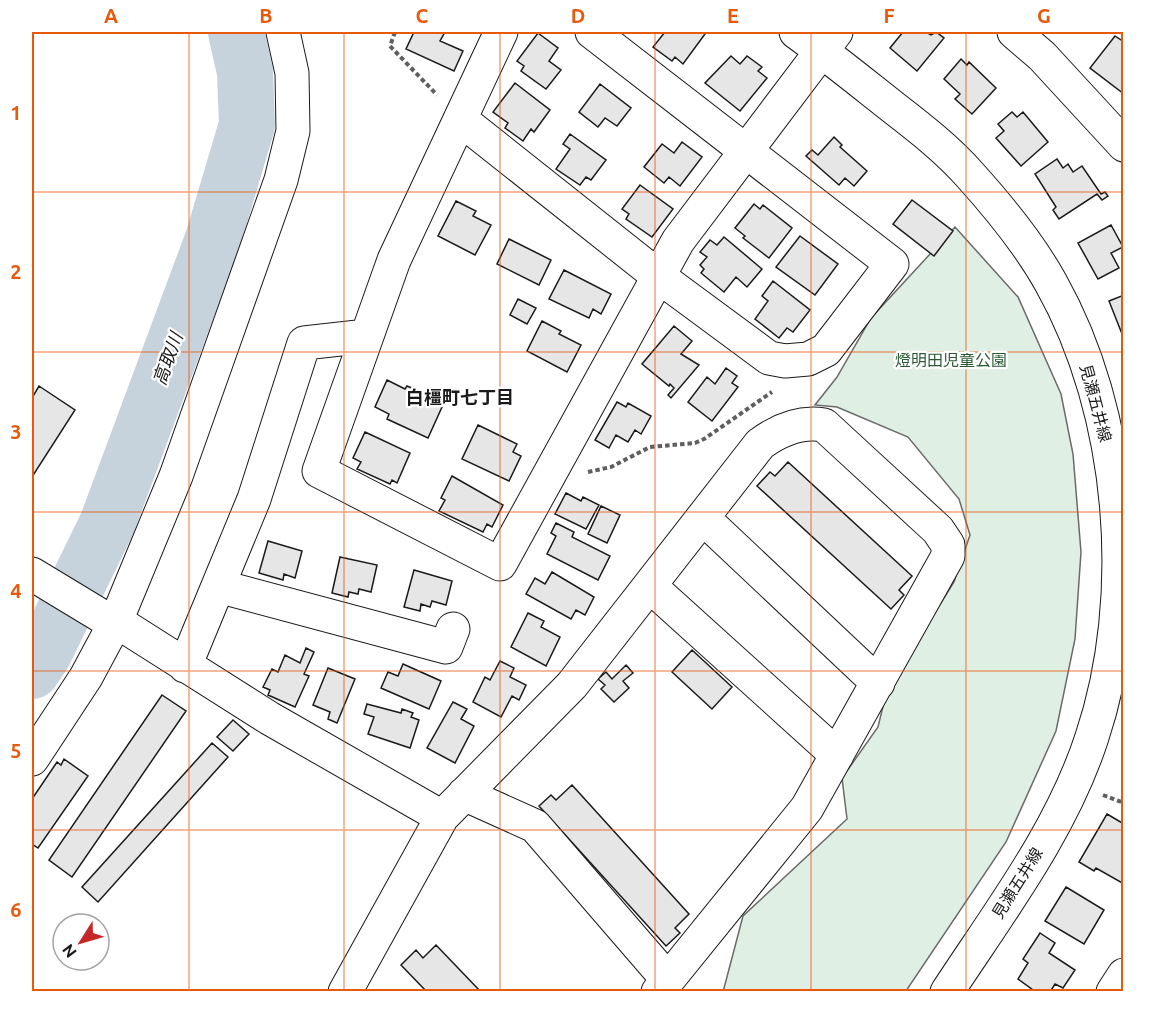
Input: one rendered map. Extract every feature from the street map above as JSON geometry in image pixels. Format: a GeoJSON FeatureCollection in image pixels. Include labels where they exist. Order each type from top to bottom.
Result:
{"type":"FeatureCollection","features":[{"type":"Feature","properties":{"kind":"street"},"geometry":{"type":"LineString","coordinates":[[32,759],[86,677],[109,619],[176,476],[281,180],[293,131],[292,73],[283,32]]}},
{"type":"Feature","properties":{"kind":"street"},"geometry":{"type":"LineString","coordinates":[[501,32],[394,260],[319,471],[500,564],[678,241],[829,41]]}},
{"type":"Feature","properties":{"kind":"street"},"geometry":{"type":"LineString","coordinates":[[460,119],[658,276],[769,358],[785,361],[808,359],[826,350],[892,264],[592,32]]}},
{"type":"Feature","properties":{"kind":"street","name":"見瀬五井線"},"geometry":{"type":"LineString","coordinates":[[796,32],[829,41],[969,173],[1051,282],[1080,345],[1104,424],[1116,495],[1120,562],[1118,623],[1093,736],[1074,783],[1047,834],[948,992]]}},
{"type":"Feature","properties":{"kind":"street"},"geometry":{"type":"LineString","coordinates":[[1014,32],[1042,56],[1124,145]]}},
{"type":"Feature","properties":{"kind":"street"},"geometry":{"type":"LineString","coordinates":[[185,666],[254,499],[304,343],[367,336]]}},
{"type":"Feature","properties":{"kind":"street"},"geometry":{"type":"LineString","coordinates":[[37,577],[269,718],[453,805],[535,826],[663,986],[807,808],[948,556],[948,545],[938,531],[824,425],[815,424],[777,432],[760,444],[572,685],[453,805],[345,992]]}},
{"type":"Feature","properties":{"kind":"street"},"geometry":{"type":"LineString","coordinates":[[703,518],[878,682]]}},
{"type":"Feature","properties":{"kind":"street"},"geometry":{"type":"LineString","coordinates":[[218,586],[446,647],[453,628]]}},
{"type":"Feature","properties":{"kind":"street"},"geometry":{"type":"LineString","coordinates":[[650,586],[837,755]]}},
{"type":"Feature","properties":{"kind":"street"},"geometry":{"type":"LineString","coordinates":[[1113,992],[1124,975]]}},
{"type":"Feature","properties":{"kind":"path"},"geometry":{"type":"LineString","coordinates":[[395,32],[390,46],[460,119]]}},
{"type":"Feature","properties":{"kind":"path"},"geometry":{"type":"LineString","coordinates":[[556,462],[581,473],[611,467],[650,447],[704,439],[784,383],[808,359]]}},
{"type":"Feature","properties":{"kind":"green space","name":"燈明田児童公園"},"geometry":{"type":"Polygon","coordinates":[[[955,227],[1018,297],[1061,394],[1073,454],[1081,552],[1075,639],[1056,731],[1006,842],[906,991],[723,992],[743,916],[847,819],[842,778],[878,727],[887,690],[954,582],[970,535],[959,499],[908,437],[837,407],[815,405],[837,377],[871,318],[955,227]]]}},
{"type":"Feature","properties":{"kind":"building"},"geometry":{"type":"Polygon","coordinates":[[[414,32],[445,32],[440,41],[463,51],[454,71],[406,49],[414,32]]]}},
{"type":"Feature","properties":{"kind":"building"},"geometry":{"type":"Polygon","coordinates":[[[665,32],[705,34],[683,64],[675,57],[672,61],[653,47],[665,32]]]}},
{"type":"Feature","properties":{"kind":"building"},"geometry":{"type":"Polygon","coordinates":[[[903,32],[926,32],[931,35],[936,32],[944,38],[917,71],[890,48],[903,32]]]}},
{"type":"Feature","properties":{"kind":"building"},"geometry":{"type":"Polygon","coordinates":[[[538,33],[558,48],[549,61],[561,70],[546,89],[521,71],[524,66],[517,61],[538,33]]]}},
{"type":"Feature","properties":{"kind":"building"},"geometry":{"type":"Polygon","coordinates":[[[1115,36],[1124,42],[1124,94],[1090,68],[1115,36]]]}},
{"type":"Feature","properties":{"kind":"building"},"geometry":{"type":"Polygon","coordinates":[[[731,56],[740,64],[747,56],[762,67],[758,71],[767,78],[740,111],[705,83],[731,56]]]}},
{"type":"Feature","properties":{"kind":"building"},"geometry":{"type":"Polygon","coordinates":[[[961,59],[967,65],[969,62],[996,88],[972,114],[955,99],[960,94],[944,79],[961,59]]]}},
{"type":"Feature","properties":{"kind":"building"},"geometry":{"type":"Polygon","coordinates":[[[515,83],[550,110],[534,132],[531,129],[523,141],[505,128],[508,123],[493,112],[515,83]]]}},
{"type":"Feature","properties":{"kind":"building"},"geometry":{"type":"Polygon","coordinates":[[[600,84],[631,108],[617,126],[605,118],[598,127],[579,112],[600,84]]]}},
{"type":"Feature","properties":{"kind":"building"},"geometry":{"type":"Polygon","coordinates":[[[1012,112],[1017,117],[1023,112],[1048,142],[1021,166],[996,138],[1004,131],[998,124],[1012,112]]]}},
{"type":"Feature","properties":{"kind":"building"},"geometry":{"type":"Polygon","coordinates":[[[570,134],[606,160],[591,180],[586,177],[580,185],[556,169],[570,149],[563,144],[570,134]]]}},
{"type":"Feature","properties":{"kind":"building"},"geometry":{"type":"Polygon","coordinates":[[[834,137],[842,145],[840,147],[867,171],[854,186],[845,178],[839,185],[806,156],[812,150],[818,155],[834,137]]]}},
{"type":"Feature","properties":{"kind":"building"},"geometry":{"type":"Polygon","coordinates":[[[682,142],[702,157],[680,186],[669,177],[664,183],[644,167],[662,144],[674,153],[682,142]]]}},
{"type":"Feature","properties":{"kind":"building"},"geometry":{"type":"Polygon","coordinates":[[[1057,159],[1063,168],[1068,164],[1073,172],[1082,166],[1101,194],[1105,192],[1108,196],[1102,200],[1097,194],[1059,219],[1053,210],[1056,207],[1035,174],[1057,159]]]}},
{"type":"Feature","properties":{"kind":"building"},"geometry":{"type":"Polygon","coordinates":[[[640,185],[673,209],[652,237],[626,219],[629,214],[622,209],[640,185]]]}},
{"type":"Feature","properties":{"kind":"building"},"geometry":{"type":"Polygon","coordinates":[[[912,200],[953,231],[934,256],[893,224],[912,200]]]}},
{"type":"Feature","properties":{"kind":"building"},"geometry":{"type":"Polygon","coordinates":[[[456,201],[476,211],[473,216],[491,225],[475,255],[438,236],[456,201]]]}},
{"type":"Feature","properties":{"kind":"building"},"geometry":{"type":"Polygon","coordinates":[[[754,204],[760,209],[763,205],[792,228],[769,258],[743,238],[745,236],[735,228],[754,204]]]}},
{"type":"Feature","properties":{"kind":"building"},"geometry":{"type":"Polygon","coordinates":[[[1111,225],[1123,247],[1111,253],[1119,268],[1098,279],[1078,243],[1111,225]]]}},
{"type":"Feature","properties":{"kind":"building"},"geometry":{"type":"Polygon","coordinates":[[[800,236],[838,264],[815,295],[776,267],[800,236]]]}},
{"type":"Feature","properties":{"kind":"building"},"geometry":{"type":"Polygon","coordinates":[[[724,237],[762,269],[747,287],[736,277],[724,292],[701,273],[704,269],[700,265],[707,257],[700,252],[710,240],[717,245],[724,237]]]}},
{"type":"Feature","properties":{"kind":"building"},"geometry":{"type":"Polygon","coordinates":[[[509,239],[551,260],[539,285],[497,264],[509,239]]]}},
{"type":"Feature","properties":{"kind":"building"},"geometry":{"type":"Polygon","coordinates":[[[564,270],[611,294],[601,314],[593,309],[589,318],[549,299],[564,270]]]}},
{"type":"Feature","properties":{"kind":"building"},"geometry":{"type":"Polygon","coordinates":[[[773,281],[810,310],[793,332],[787,328],[779,338],[755,319],[768,301],[762,296],[773,281]]]}},
{"type":"Feature","properties":{"kind":"building"},"geometry":{"type":"Polygon","coordinates":[[[1124,295],[1124,339],[1109,301],[1124,295]]]}},
{"type":"Feature","properties":{"kind":"building"},"geometry":{"type":"Polygon","coordinates":[[[518,299],[536,308],[527,324],[510,315],[518,299]]]}},
{"type":"Feature","properties":{"kind":"building"},"geometry":{"type":"Polygon","coordinates":[[[542,321],[561,331],[559,334],[581,345],[567,372],[527,351],[542,321]]]}},
{"type":"Feature","properties":{"kind":"building"},"geometry":{"type":"Polygon","coordinates":[[[674,326],[692,341],[681,354],[699,365],[671,398],[668,395],[674,388],[642,364],[674,326]]]}},
{"type":"Feature","properties":{"kind":"building"},"geometry":{"type":"Polygon","coordinates":[[[726,368],[737,376],[732,383],[738,387],[712,421],[688,402],[707,377],[715,384],[726,368]]]}},
{"type":"Feature","properties":{"kind":"building"},"geometry":{"type":"Polygon","coordinates":[[[387,380],[405,389],[407,386],[421,392],[419,396],[442,407],[428,438],[387,419],[389,414],[375,407],[387,380]]]}},
{"type":"Feature","properties":{"kind":"building"},"geometry":{"type":"Polygon","coordinates":[[[39,386],[75,410],[32,477],[32,398],[39,386]]]}},
{"type":"Feature","properties":{"kind":"building"},"geometry":{"type":"Polygon","coordinates":[[[617,402],[626,407],[628,403],[651,416],[641,434],[635,430],[628,442],[616,435],[609,448],[595,440],[617,402]]]}},
{"type":"Feature","properties":{"kind":"building"},"geometry":{"type":"Polygon","coordinates":[[[478,425],[517,444],[513,452],[521,456],[509,481],[462,459],[478,425]]]}},
{"type":"Feature","properties":{"kind":"building"},"geometry":{"type":"Polygon","coordinates":[[[365,432],[410,453],[397,483],[392,480],[390,484],[357,469],[361,462],[353,458],[365,432]]]}},
{"type":"Feature","properties":{"kind":"building"},"geometry":{"type":"Polygon","coordinates":[[[788,462],[912,576],[899,590],[904,595],[891,609],[757,486],[770,472],[775,476],[788,462]]]}},
{"type":"Feature","properties":{"kind":"building"},"geometry":{"type":"Polygon","coordinates":[[[452,476],[503,505],[492,527],[487,524],[483,532],[439,511],[445,500],[441,498],[452,476]]]}},
{"type":"Feature","properties":{"kind":"building"},"geometry":{"type":"Polygon","coordinates":[[[566,493],[581,501],[583,497],[599,505],[586,529],[555,514],[566,493]]]}},
{"type":"Feature","properties":{"kind":"building"},"geometry":{"type":"Polygon","coordinates":[[[601,506],[620,515],[607,543],[588,534],[601,506]]]}},
{"type":"Feature","properties":{"kind":"building"},"geometry":{"type":"Polygon","coordinates":[[[556,523],[574,532],[572,537],[610,556],[598,580],[547,554],[556,536],[551,533],[556,523]]]}},
{"type":"Feature","properties":{"kind":"building"},"geometry":{"type":"Polygon","coordinates":[[[268,541],[302,551],[295,578],[284,574],[283,580],[259,573],[268,541]]]}},
{"type":"Feature","properties":{"kind":"building"},"geometry":{"type":"Polygon","coordinates":[[[340,557],[377,565],[371,592],[359,589],[358,594],[349,592],[348,597],[332,593],[340,557]]]}},
{"type":"Feature","properties":{"kind":"building"},"geometry":{"type":"Polygon","coordinates":[[[414,570],[452,581],[446,605],[432,601],[430,607],[421,604],[420,611],[404,607],[414,570]]]}},
{"type":"Feature","properties":{"kind":"building"},"geometry":{"type":"Polygon","coordinates":[[[552,572],[594,597],[585,615],[576,610],[571,619],[526,594],[535,578],[545,584],[552,572]]]}},
{"type":"Feature","properties":{"kind":"building"},"geometry":{"type":"Polygon","coordinates":[[[528,613],[544,621],[541,627],[560,637],[546,666],[511,647],[528,613]]]}},
{"type":"Feature","properties":{"kind":"building"},"geometry":{"type":"Polygon","coordinates":[[[306,648],[314,652],[304,674],[309,676],[295,707],[268,695],[270,690],[263,687],[272,669],[278,672],[285,655],[300,663],[306,648]]]}},
{"type":"Feature","properties":{"kind":"building"},"geometry":{"type":"Polygon","coordinates":[[[692,650],[732,687],[712,709],[672,672],[692,650]]]}},
{"type":"Feature","properties":{"kind":"building"},"geometry":{"type":"Polygon","coordinates":[[[500,661],[514,668],[510,677],[526,685],[519,700],[512,696],[501,717],[473,702],[485,677],[490,680],[500,661]]]}},
{"type":"Feature","properties":{"kind":"building"},"geometry":{"type":"Polygon","coordinates":[[[403,664],[441,681],[429,709],[381,688],[388,672],[398,676],[403,664]]]}},
{"type":"Feature","properties":{"kind":"building"},"geometry":{"type":"Polygon","coordinates":[[[626,665],[633,673],[623,681],[629,688],[614,702],[601,689],[605,685],[598,679],[606,672],[612,679],[626,665]]]}},
{"type":"Feature","properties":{"kind":"building"},"geometry":{"type":"Polygon","coordinates":[[[328,668],[355,679],[337,723],[328,719],[330,712],[313,705],[328,668]]]}},
{"type":"Feature","properties":{"kind":"building"},"geometry":{"type":"Polygon","coordinates":[[[162,695],[186,711],[72,877],[49,860],[162,695]]]}},
{"type":"Feature","properties":{"kind":"building"},"geometry":{"type":"Polygon","coordinates":[[[453,702],[467,709],[461,719],[474,726],[455,763],[427,748],[453,702]]]}},
{"type":"Feature","properties":{"kind":"building"},"geometry":{"type":"Polygon","coordinates":[[[367,704],[401,713],[402,709],[413,713],[411,717],[419,720],[410,748],[368,734],[374,717],[364,714],[367,704]]]}},
{"type":"Feature","properties":{"kind":"building"},"geometry":{"type":"Polygon","coordinates":[[[233,720],[249,734],[233,751],[217,737],[233,720]]]}},
{"type":"Feature","properties":{"kind":"building"},"geometry":{"type":"Polygon","coordinates":[[[212,743],[228,757],[98,902],[82,887],[212,743]]]}},
{"type":"Feature","properties":{"kind":"building"},"geometry":{"type":"Polygon","coordinates":[[[64,759],[88,776],[38,848],[32,844],[32,799],[57,762],[61,765],[64,759]]]}},
{"type":"Feature","properties":{"kind":"building"},"geometry":{"type":"Polygon","coordinates":[[[572,785],[689,914],[675,928],[680,933],[666,946],[539,806],[551,795],[556,800],[572,785]]]}},
{"type":"Feature","properties":{"kind":"building"},"geometry":{"type":"Polygon","coordinates":[[[1107,814],[1124,824],[1124,884],[1096,868],[1094,871],[1079,862],[1107,814]]]}},
{"type":"Feature","properties":{"kind":"building"},"geometry":{"type":"Polygon","coordinates":[[[1066,887],[1104,910],[1084,944],[1045,921],[1066,887]]]}},
{"type":"Feature","properties":{"kind":"building"},"geometry":{"type":"Polygon","coordinates":[[[1040,933],[1055,943],[1049,953],[1075,970],[1063,988],[1055,984],[1050,992],[1036,992],[1018,979],[1028,963],[1023,959],[1040,933]]]}},
{"type":"Feature","properties":{"kind":"building"},"geometry":{"type":"Polygon","coordinates":[[[436,945],[481,992],[427,992],[401,965],[416,950],[423,958],[436,945]]]}},
{"type":"Feature","properties":{"kind":"waterway","name":"高取川"},"geometry":{"type":"LineString","coordinates":[[32,671],[44,653],[107,524],[213,239],[247,125],[245,72],[236,32]]}},
{"type":"Feature","properties":{"kind":"district","name":"白橿町七丁目"},"geometry":{"type":"Point","coordinates":[460,398]}}]}
